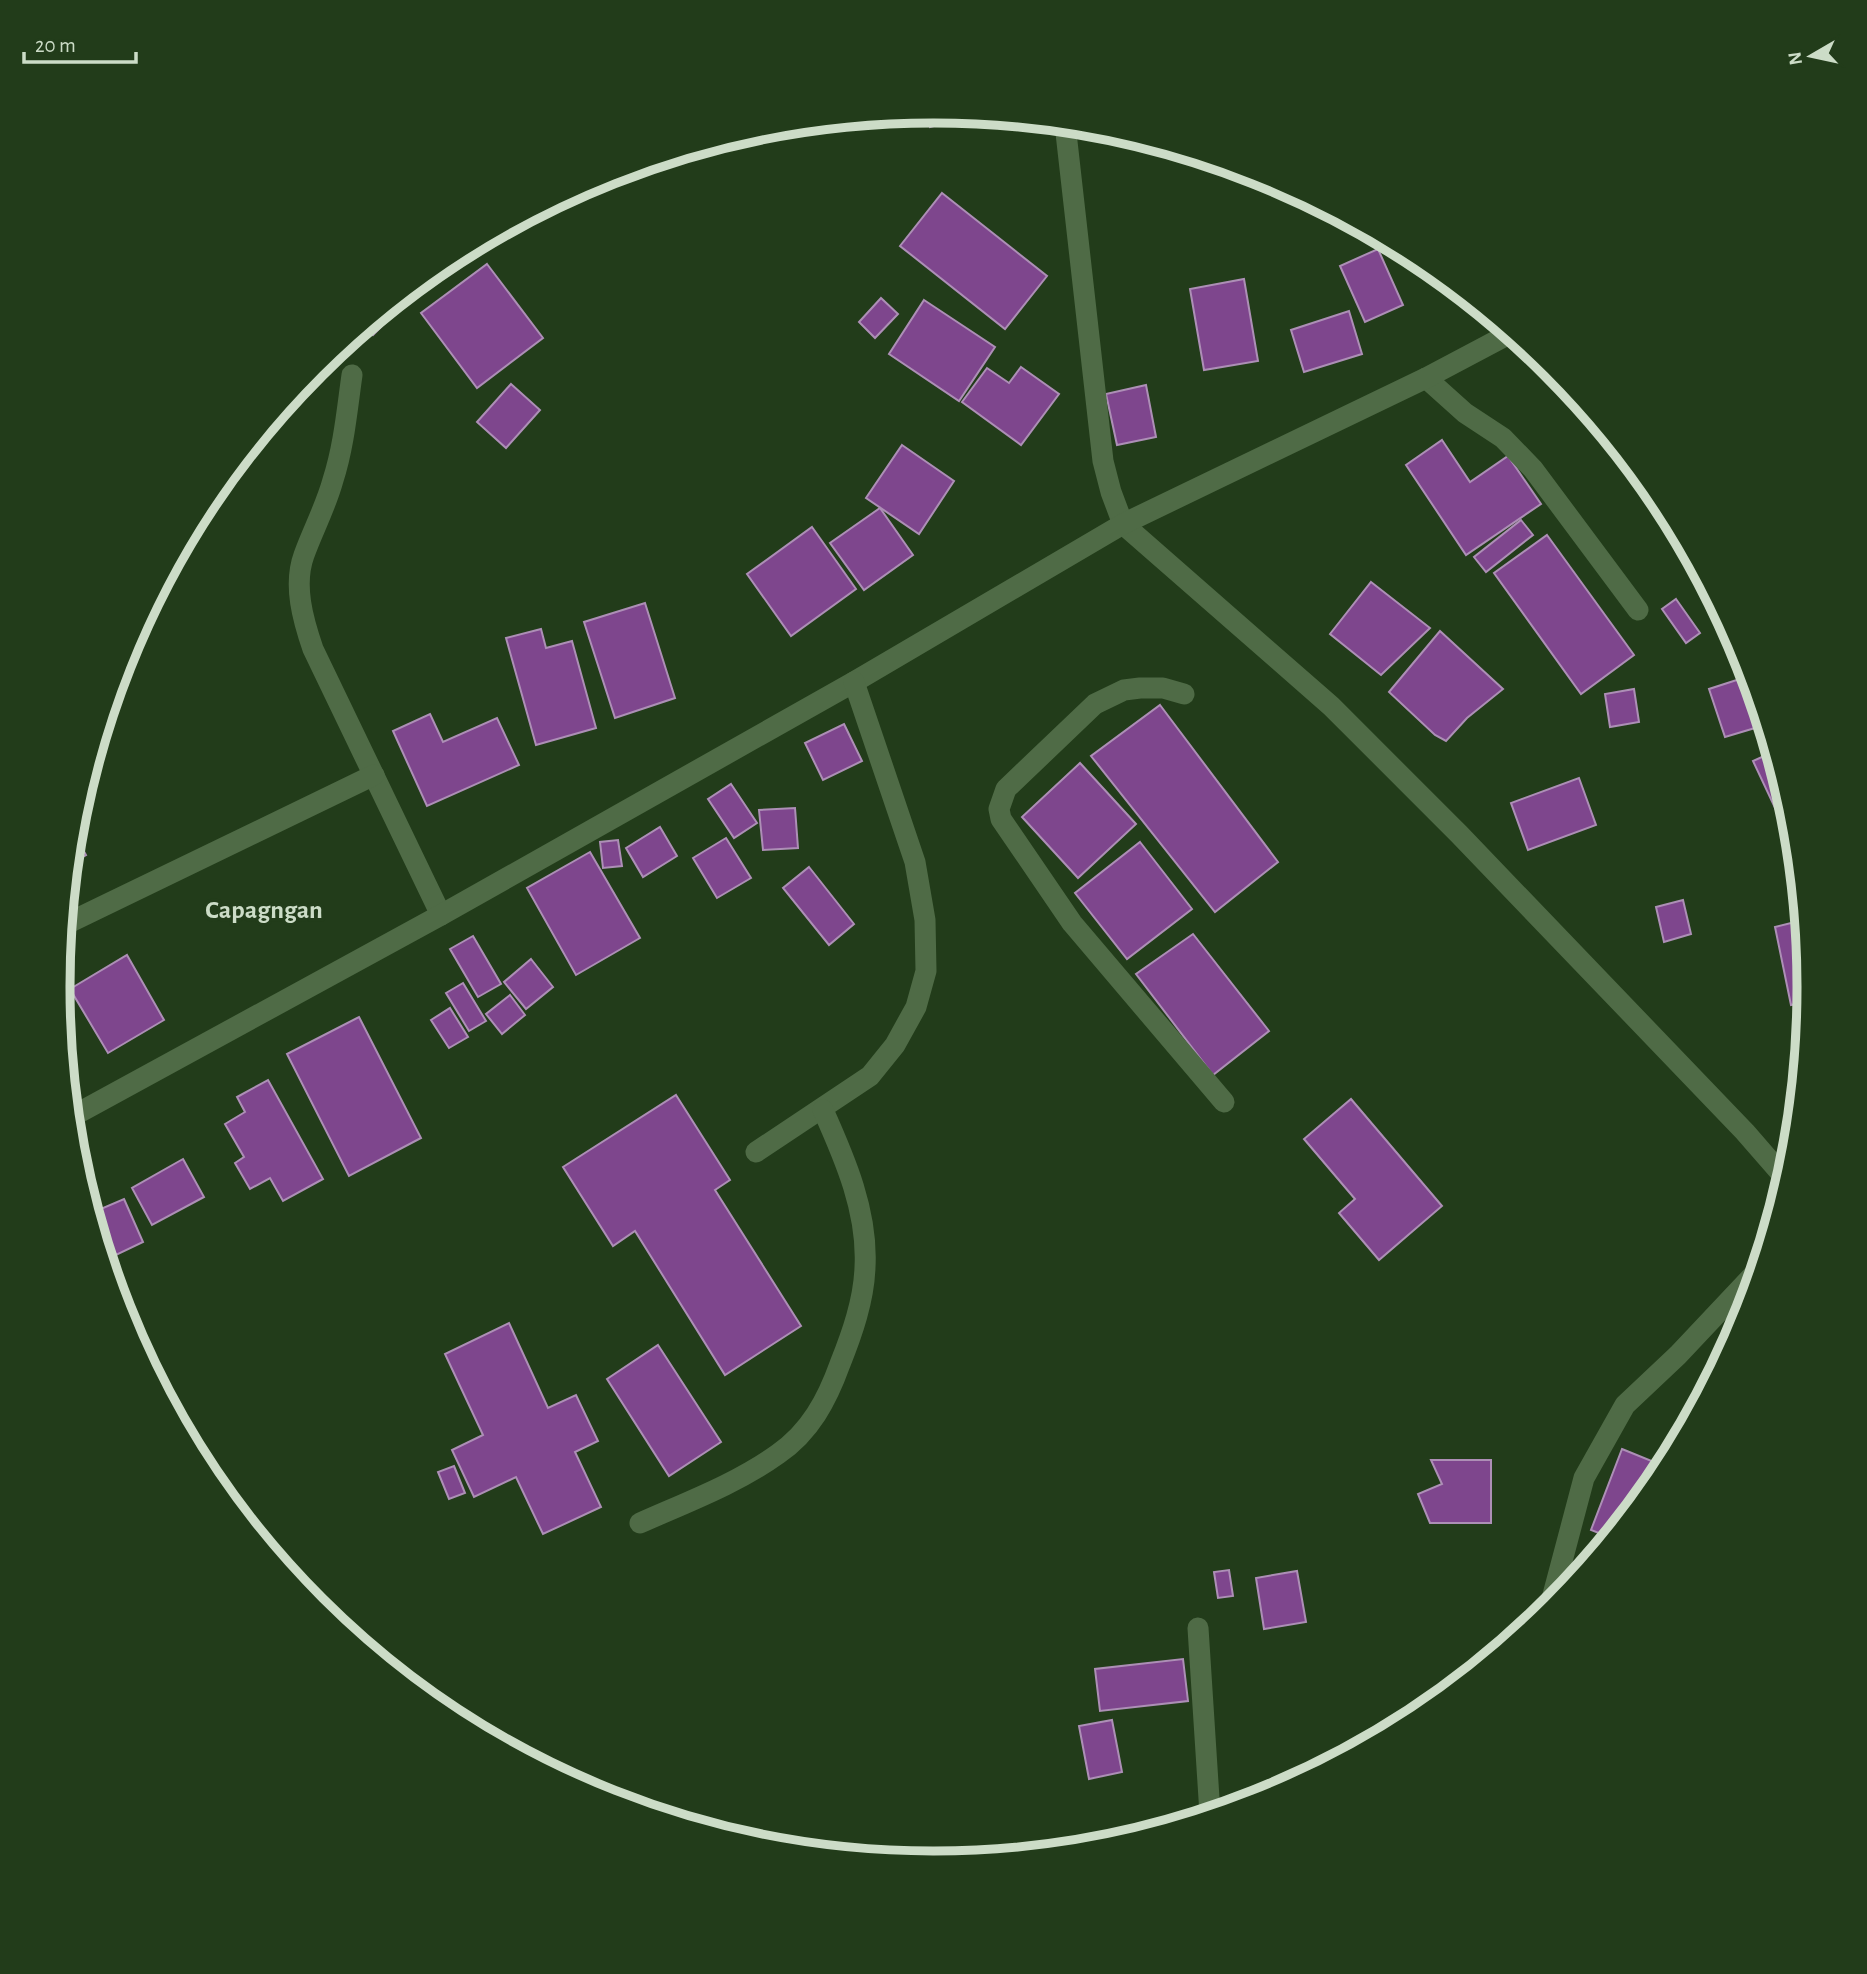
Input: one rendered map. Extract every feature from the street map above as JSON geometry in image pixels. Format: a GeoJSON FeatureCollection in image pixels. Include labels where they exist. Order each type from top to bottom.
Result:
{"type":"FeatureCollection","features":[{"type":"Feature","properties":{"kind":"street"},"geometry":{"type":"LineString","coordinates":[[1066,134],[1103,461],[1123,524],[1331,706],[1459,834],[1777,1169]]}},
{"type":"Feature","properties":{"kind":"street"},"geometry":{"type":"LineString","coordinates":[[79,1112],[441,915],[854,682],[1123,524],[1426,378],[1502,338]]}},
{"type":"Feature","properties":{"kind":"street"},"geometry":{"type":"LineString","coordinates":[[352,375],[334,479],[303,557],[299,589],[303,620],[313,649],[441,915]]}},
{"type":"Feature","properties":{"kind":"street"},"geometry":{"type":"LineString","coordinates":[[1426,378],[1465,413],[1503,438],[1533,469],[1639,610]]}},
{"type":"Feature","properties":{"kind":"street"},"geometry":{"type":"LineString","coordinates":[[756,1152],[823,1110],[870,1076],[894,1045],[916,1007],[926,971],[925,919],[915,862],[854,682]]}},
{"type":"Feature","properties":{"kind":"street"},"geometry":{"type":"LineString","coordinates":[[1184,694],[1163,688],[1140,688],[1124,690],[1095,704],[1006,789],[999,809],[1001,819],[1072,923],[1224,1102]]}},
{"type":"Feature","properties":{"kind":"street"},"geometry":{"type":"LineString","coordinates":[[73,921],[374,775]]}},
{"type":"Feature","properties":{"kind":"street"},"geometry":{"type":"LineString","coordinates":[[640,1522],[731,1483],[779,1453],[805,1431],[829,1395],[854,1328],[865,1268],[861,1216],[847,1164],[823,1110]]}},
{"type":"Feature","properties":{"kind":"street"},"geometry":{"type":"LineString","coordinates":[[1555,1586],[1584,1478],[1625,1405],[1678,1355],[1743,1286]]}},
{"type":"Feature","properties":{"kind":"street"},"geometry":{"type":"LineString","coordinates":[[1198,1628],[1209,1805]]}},
{"type":"Feature","properties":{"kind":"building"},"geometry":{"type":"Polygon","coordinates":[[[942,193],[1047,276],[1005,329],[900,246],[942,193]]]}},
{"type":"Feature","properties":{"kind":"building"},"geometry":{"type":"Polygon","coordinates":[[[1378,249],[1403,305],[1365,322],[1340,266],[1378,249]]]}},
{"type":"Feature","properties":{"kind":"building"},"geometry":{"type":"Polygon","coordinates":[[[487,264],[543,338],[477,388],[421,313],[487,264]]]}},
{"type":"Feature","properties":{"kind":"building"},"geometry":{"type":"Polygon","coordinates":[[[1244,279],[1258,361],[1204,370],[1190,289],[1244,279]]]}},
{"type":"Feature","properties":{"kind":"building"},"geometry":{"type":"Polygon","coordinates":[[[881,298],[898,314],[875,338],[859,322],[881,298]]]}},
{"type":"Feature","properties":{"kind":"building"},"geometry":{"type":"Polygon","coordinates":[[[924,300],[995,347],[959,401],[889,354],[924,300]]]}},
{"type":"Feature","properties":{"kind":"building"},"geometry":{"type":"Polygon","coordinates":[[[397,311],[373,335],[371,332],[397,311]]]}},
{"type":"Feature","properties":{"kind":"building"},"geometry":{"type":"Polygon","coordinates":[[[1349,311],[1362,354],[1304,372],[1291,330],[1349,311]]]}},
{"type":"Feature","properties":{"kind":"building"},"geometry":{"type":"Polygon","coordinates":[[[1021,367],[1059,394],[1021,445],[962,402],[987,368],[1009,383],[1021,367]]]}},
{"type":"Feature","properties":{"kind":"building"},"geometry":{"type":"Polygon","coordinates":[[[511,384],[540,410],[506,448],[477,422],[511,384]]]}},
{"type":"Feature","properties":{"kind":"building"},"geometry":{"type":"Polygon","coordinates":[[[1146,385],[1156,437],[1117,445],[1106,394],[1146,385]]]}},
{"type":"Feature","properties":{"kind":"building"},"geometry":{"type":"Polygon","coordinates":[[[1442,440],[1470,482],[1508,456],[1541,504],[1466,555],[1406,465],[1442,440]]]}},
{"type":"Feature","properties":{"kind":"building"},"geometry":{"type":"Polygon","coordinates":[[[902,445],[954,481],[919,534],[866,498],[902,445]]]}},
{"type":"Feature","properties":{"kind":"building"},"geometry":{"type":"Polygon","coordinates":[[[880,508],[913,555],[864,590],[830,543],[880,508]]]}},
{"type":"Feature","properties":{"kind":"building"},"geometry":{"type":"Polygon","coordinates":[[[1521,520],[1533,535],[1486,572],[1474,557],[1521,520]]]}},
{"type":"Feature","properties":{"kind":"building"},"geometry":{"type":"Polygon","coordinates":[[[812,527],[856,589],[791,636],[747,574],[812,527]]]}},
{"type":"Feature","properties":{"kind":"building"},"geometry":{"type":"Polygon","coordinates":[[[1547,535],[1634,655],[1581,694],[1494,573],[1547,535]]]}},
{"type":"Feature","properties":{"kind":"building"},"geometry":{"type":"Polygon","coordinates":[[[1371,582],[1430,628],[1381,675],[1330,634],[1371,582]]]}},
{"type":"Feature","properties":{"kind":"building"},"geometry":{"type":"Polygon","coordinates":[[[1676,599],[1700,633],[1686,643],[1662,609],[1676,599]]]}},
{"type":"Feature","properties":{"kind":"building"},"geometry":{"type":"Polygon","coordinates":[[[645,603],[675,698],[615,718],[584,622],[645,603]]]}},
{"type":"Feature","properties":{"kind":"building"},"geometry":{"type":"Polygon","coordinates":[[[541,629],[546,648],[572,641],[596,728],[536,745],[506,638],[541,629]]]}},
{"type":"Feature","properties":{"kind":"building"},"geometry":{"type":"Polygon","coordinates":[[[1440,631],[1503,689],[1467,718],[1446,741],[1435,735],[1389,692],[1440,631]]]}},
{"type":"Feature","properties":{"kind":"building"},"geometry":{"type":"Polygon","coordinates":[[[1739,679],[1757,727],[1725,737],[1709,689],[1739,679]]]}},
{"type":"Feature","properties":{"kind":"building"},"geometry":{"type":"Polygon","coordinates":[[[1634,689],[1639,722],[1610,727],[1605,694],[1634,689]]]}},
{"type":"Feature","properties":{"kind":"building"},"geometry":{"type":"Polygon","coordinates":[[[1160,705],[1278,862],[1215,912],[1091,756],[1160,705]]]}},
{"type":"Feature","properties":{"kind":"building"},"geometry":{"type":"Polygon","coordinates":[[[430,714],[443,742],[497,718],[519,765],[427,806],[393,731],[430,714]]]}},
{"type":"Feature","properties":{"kind":"building"},"geometry":{"type":"Polygon","coordinates":[[[844,724],[862,761],[823,780],[805,743],[844,724]]]}},
{"type":"Feature","properties":{"kind":"building"},"geometry":{"type":"Polygon","coordinates":[[[1765,755],[1780,818],[1753,761],[1765,755]]]}},
{"type":"Feature","properties":{"kind":"building"},"geometry":{"type":"Polygon","coordinates":[[[1080,763],[1136,824],[1078,878],[1022,817],[1080,763]]]}},
{"type":"Feature","properties":{"kind":"building"},"geometry":{"type":"Polygon","coordinates":[[[1579,778],[1596,825],[1528,850],[1511,803],[1579,778]]]}},
{"type":"Feature","properties":{"kind":"building"},"geometry":{"type":"Polygon","coordinates":[[[731,784],[757,823],[734,838],[708,799],[731,784]]]}},
{"type":"Feature","properties":{"kind":"building"},"geometry":{"type":"Polygon","coordinates":[[[795,808],[798,848],[763,850],[759,810],[795,808]]]}},
{"type":"Feature","properties":{"kind":"building"},"geometry":{"type":"Polygon","coordinates":[[[660,827],[677,856],[643,877],[626,848],[660,827]]]}},
{"type":"Feature","properties":{"kind":"building"},"geometry":{"type":"Polygon","coordinates":[[[726,838],[751,878],[717,898],[693,858],[726,838]]]}},
{"type":"Feature","properties":{"kind":"building"},"geometry":{"type":"Polygon","coordinates":[[[618,840],[622,866],[603,868],[600,842],[618,840]]]}},
{"type":"Feature","properties":{"kind":"building"},"geometry":{"type":"Polygon","coordinates":[[[1140,842],[1192,909],[1127,959],[1075,893],[1140,842]]]}},
{"type":"Feature","properties":{"kind":"building"},"geometry":{"type":"Polygon","coordinates":[[[82,847],[86,855],[80,858],[82,847]]]}},
{"type":"Feature","properties":{"kind":"building"},"geometry":{"type":"Polygon","coordinates":[[[590,852],[640,938],[576,975],[527,888],[590,852]]]}},
{"type":"Feature","properties":{"kind":"building"},"geometry":{"type":"Polygon","coordinates":[[[809,867],[854,924],[829,945],[783,888],[809,867]]]}},
{"type":"Feature","properties":{"kind":"building"},"geometry":{"type":"Polygon","coordinates":[[[1683,900],[1691,934],[1664,942],[1656,907],[1683,900]]]}},
{"type":"Feature","properties":{"kind":"building"},"geometry":{"type":"Polygon","coordinates":[[[1794,922],[1796,1004],[1791,1005],[1775,927],[1794,922]]]}},
{"type":"Feature","properties":{"kind":"building"},"geometry":{"type":"Polygon","coordinates":[[[1193,934],[1269,1031],[1213,1075],[1136,974],[1193,934]]]}},
{"type":"Feature","properties":{"kind":"building"},"geometry":{"type":"Polygon","coordinates":[[[473,936],[501,984],[478,997],[450,949],[473,936]]]}},
{"type":"Feature","properties":{"kind":"building"},"geometry":{"type":"Polygon","coordinates":[[[127,955],[164,1020],[108,1053],[70,989],[127,955]]]}},
{"type":"Feature","properties":{"kind":"building"},"geometry":{"type":"Polygon","coordinates":[[[531,959],[553,987],[526,1009],[504,982],[531,959]]]}},
{"type":"Feature","properties":{"kind":"building"},"geometry":{"type":"Polygon","coordinates":[[[463,983],[486,1021],[469,1031],[446,993],[463,983]]]}},
{"type":"Feature","properties":{"kind":"building"},"geometry":{"type":"Polygon","coordinates":[[[510,995],[525,1015],[502,1034],[486,1014],[510,995]]]}},
{"type":"Feature","properties":{"kind":"building"},"geometry":{"type":"Polygon","coordinates":[[[450,1008],[468,1037],[449,1048],[431,1020],[450,1008]]]}},
{"type":"Feature","properties":{"kind":"building"},"geometry":{"type":"Polygon","coordinates":[[[359,1017],[421,1138],[349,1176],[287,1054],[359,1017]]]}},
{"type":"Feature","properties":{"kind":"building"},"geometry":{"type":"Polygon","coordinates":[[[268,1080],[323,1179],[283,1201],[270,1178],[250,1189],[235,1163],[244,1157],[225,1124],[245,1112],[237,1097],[268,1080]]]}},
{"type":"Feature","properties":{"kind":"building"},"geometry":{"type":"Polygon","coordinates":[[[676,1095],[730,1180],[715,1190],[801,1326],[725,1375],[635,1231],[613,1246],[563,1167],[676,1095]]]}},
{"type":"Feature","properties":{"kind":"building"},"geometry":{"type":"Polygon","coordinates":[[[1351,1099],[1442,1206],[1379,1260],[1339,1213],[1355,1199],[1304,1139],[1351,1099]]]}},
{"type":"Feature","properties":{"kind":"building"},"geometry":{"type":"Polygon","coordinates":[[[183,1159],[204,1197],[152,1225],[132,1188],[183,1159]]]}},
{"type":"Feature","properties":{"kind":"building"},"geometry":{"type":"Polygon","coordinates":[[[124,1199],[143,1242],[116,1255],[99,1210],[124,1199]]]}},
{"type":"Feature","properties":{"kind":"building"},"geometry":{"type":"Polygon","coordinates":[[[509,1323],[548,1408],[576,1395],[598,1441],[575,1452],[601,1507],[543,1534],[516,1477],[474,1497],[452,1450],[483,1435],[445,1354],[509,1323]]]}},
{"type":"Feature","properties":{"kind":"building"},"geometry":{"type":"Polygon","coordinates":[[[658,1345],[721,1442],[669,1476],[607,1379],[658,1345]]]}},
{"type":"Feature","properties":{"kind":"building"},"geometry":{"type":"Polygon","coordinates":[[[1622,1449],[1654,1462],[1601,1534],[1591,1530],[1622,1449]]]}},
{"type":"Feature","properties":{"kind":"building"},"geometry":{"type":"Polygon","coordinates":[[[1431,1460],[1491,1460],[1491,1523],[1430,1523],[1418,1494],[1442,1484],[1431,1460]]]}},
{"type":"Feature","properties":{"kind":"building"},"geometry":{"type":"Polygon","coordinates":[[[454,1466],[465,1493],[449,1499],[438,1472],[454,1466]]]}},
{"type":"Feature","properties":{"kind":"building"},"geometry":{"type":"Polygon","coordinates":[[[1229,1570],[1233,1596],[1218,1598],[1214,1572],[1229,1570]]]}},
{"type":"Feature","properties":{"kind":"building"},"geometry":{"type":"Polygon","coordinates":[[[1297,1571],[1306,1622],[1264,1629],[1256,1578],[1297,1571]]]}},
{"type":"Feature","properties":{"kind":"building"},"geometry":{"type":"Polygon","coordinates":[[[1183,1659],[1188,1701],[1100,1711],[1095,1669],[1183,1659]]]}},
{"type":"Feature","properties":{"kind":"building"},"geometry":{"type":"Polygon","coordinates":[[[1112,1720],[1122,1772],[1089,1779],[1079,1726],[1112,1720]]]}},
{"type":"Feature","properties":{"kind":"district","name":"Capagngan"},"geometry":{"type":"Point","coordinates":[264,910]}}]}
